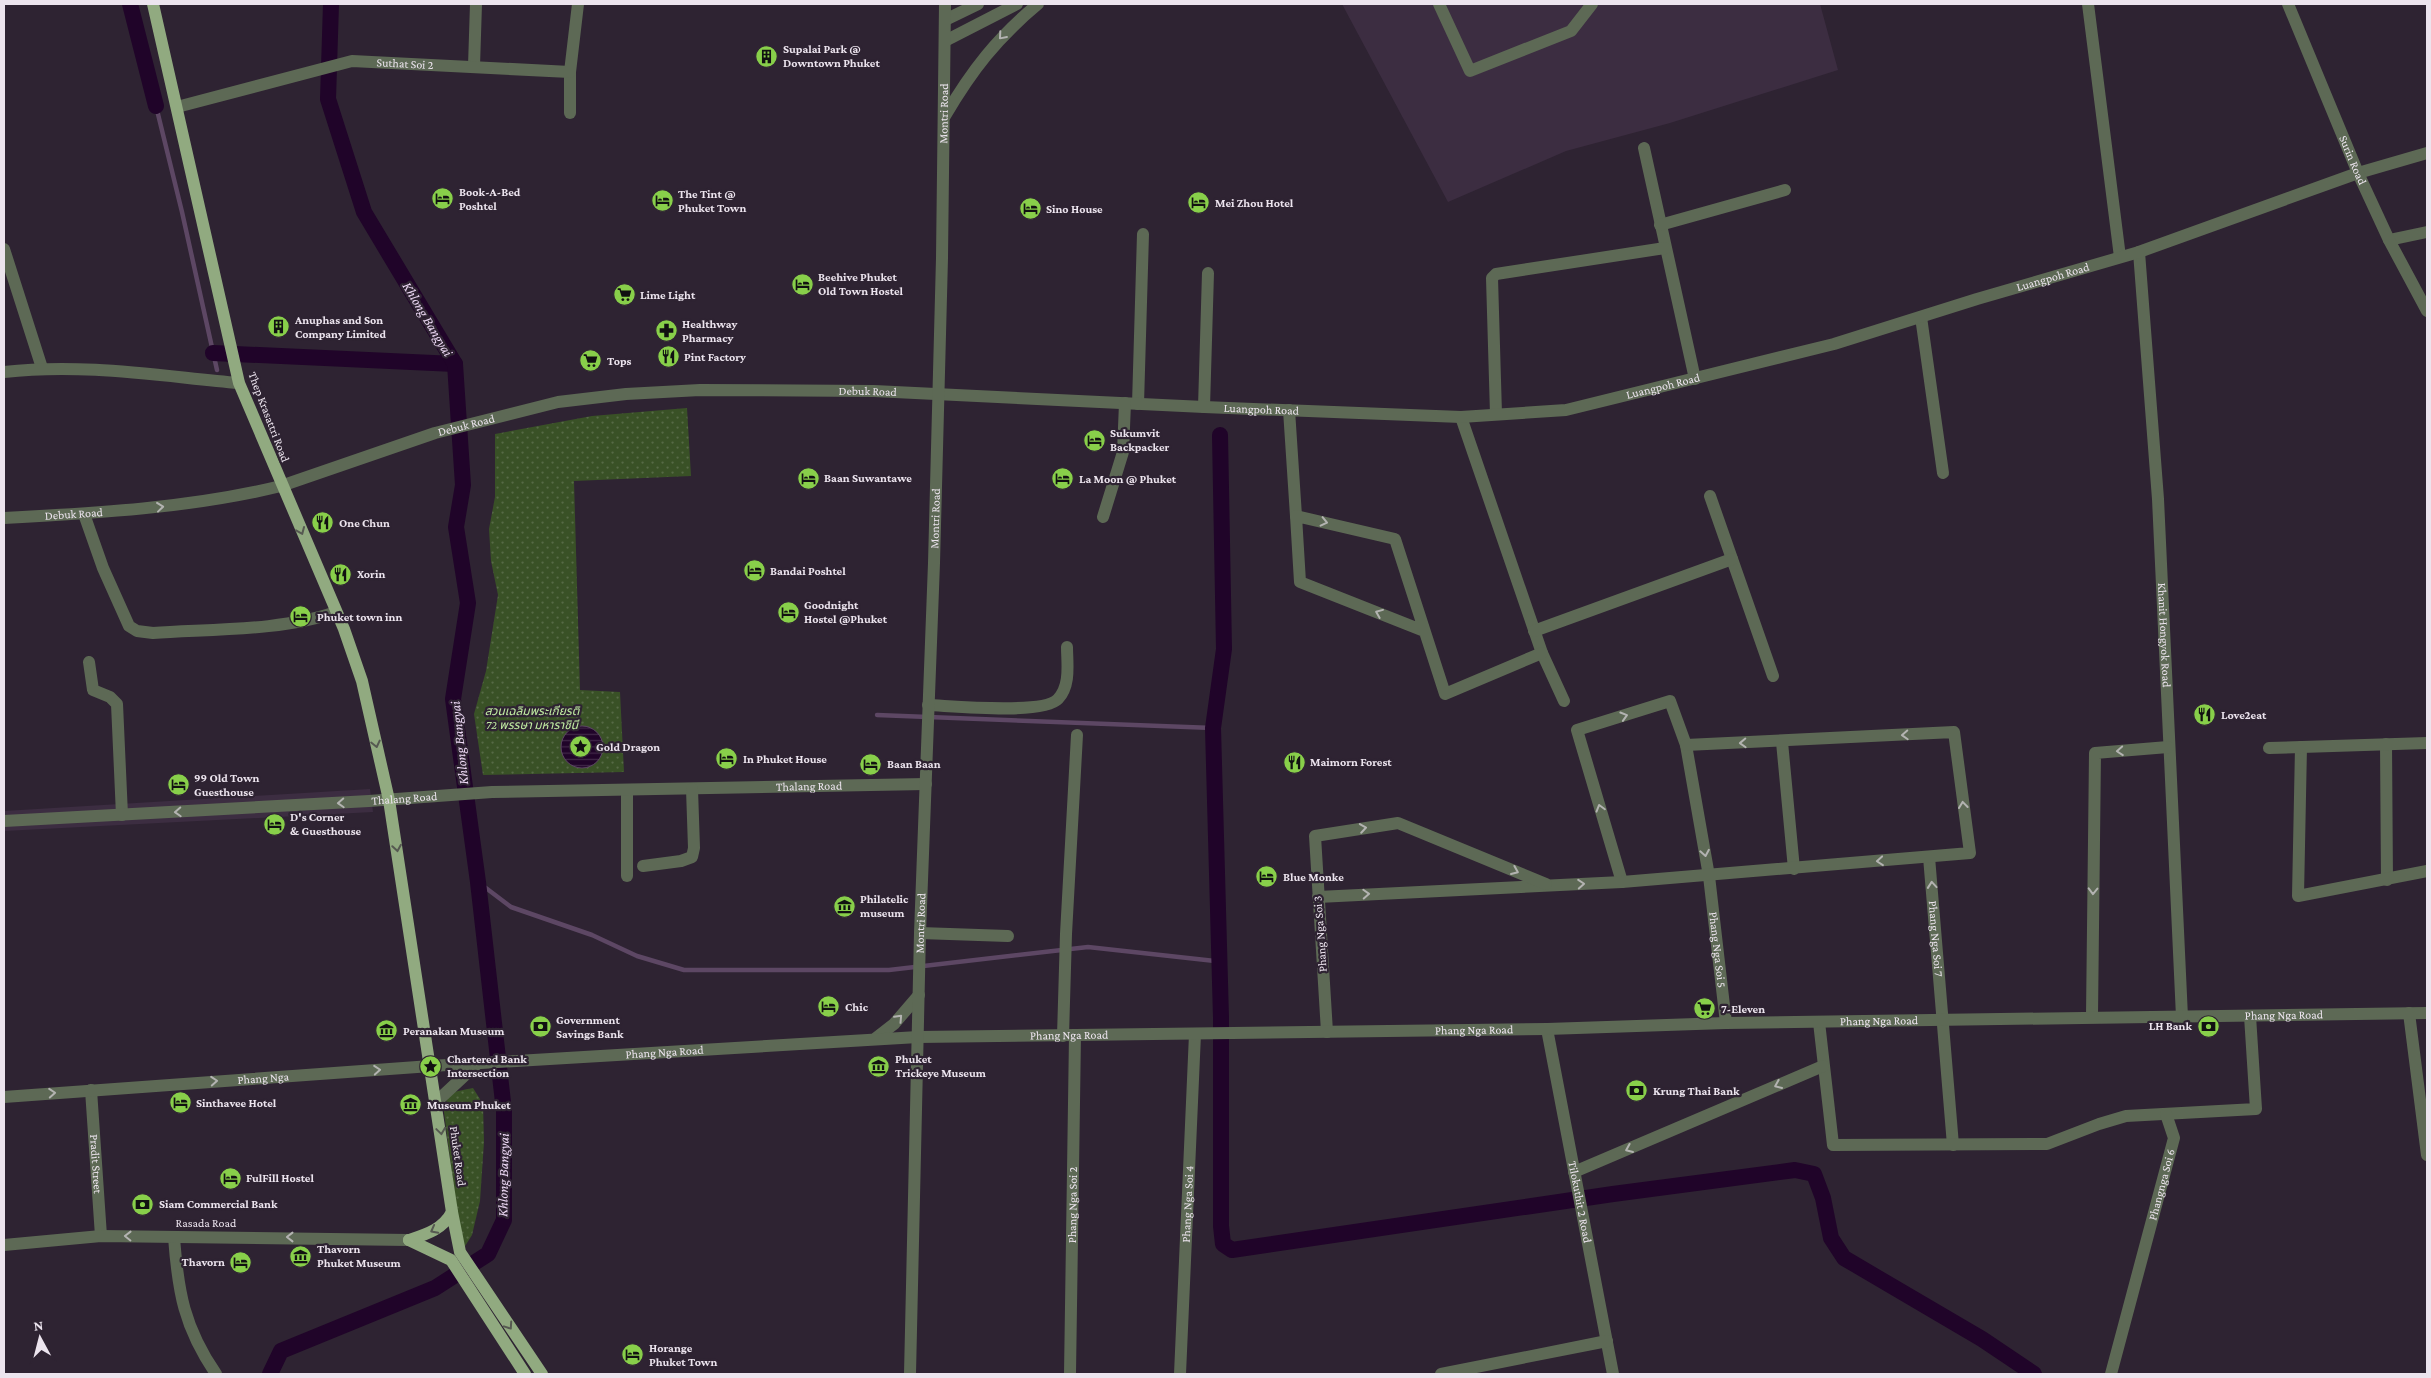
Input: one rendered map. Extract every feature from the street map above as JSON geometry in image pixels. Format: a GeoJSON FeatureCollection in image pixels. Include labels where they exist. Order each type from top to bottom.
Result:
{"type":"FeatureCollection","features":[{"type":"Feature","properties":{"kind":"main road","name":"Thep Krasattri Road"},"geometry":{"type":"LineString","coordinates":[[152,4],[238,377],[336,612],[362,681],[389,800]]}},
{"type":"Feature","properties":{"kind":"main road","name":"Phuket Road"},"geometry":{"type":"LineString","coordinates":[[389,800],[431,1066],[452,1212],[456,1256],[525,1374]]}},
{"type":"Feature","properties":{"kind":"main road","name":"Rasada Road"},"geometry":{"type":"LineString","coordinates":[[409,1240],[439,1228],[447,1222],[452,1212]]}},
{"type":"Feature","properties":{"kind":"main road","name":"Rasada Road"},"geometry":{"type":"LineString","coordinates":[[409,1240],[456,1256]]}},
{"type":"Feature","properties":{"kind":"main road","name":"Phuket Road"},"geometry":{"type":"LineString","coordinates":[[477,1289],[542,1374]]}},
{"type":"Feature","properties":{"kind":"street"},"geometry":{"type":"LineString","coordinates":[[474,66],[476,4]]}},
{"type":"Feature","properties":{"kind":"street"},"geometry":{"type":"LineString","coordinates":[[570,113],[570,72],[578,4]]}},
{"type":"Feature","properties":{"kind":"street","name":"Montri Road"},"geometry":{"type":"LineString","coordinates":[[910,1374],[920,933],[938,393],[945,116],[945,4]]}},
{"type":"Feature","properties":{"kind":"street"},"geometry":{"type":"LineString","coordinates":[[945,20],[978,4]]}},
{"type":"Feature","properties":{"kind":"street"},"geometry":{"type":"LineString","coordinates":[[945,41],[1016,4]]}},
{"type":"Feature","properties":{"kind":"street"},"geometry":{"type":"LineString","coordinates":[[945,116],[967,78],[1010,28],[1038,4]]}},
{"type":"Feature","properties":{"kind":"street"},"geometry":{"type":"LineString","coordinates":[[1439,4],[1470,71],[1571,32],[1592,4]]}},
{"type":"Feature","properties":{"kind":"street"},"geometry":{"type":"LineString","coordinates":[[2088,4],[2120,257]]}},
{"type":"Feature","properties":{"kind":"street","name":"Surin Road"},"geometry":{"type":"LineString","coordinates":[[2288,4],[2358,173],[2389,240],[2427,311]]}},
{"type":"Feature","properties":{"kind":"street","name":"Suthat Soi 2"},"geometry":{"type":"LineString","coordinates":[[177,107],[352,61],[570,72]]}},
{"type":"Feature","properties":{"kind":"street"},"geometry":{"type":"LineString","coordinates":[[1644,148],[1695,379]]}},
{"type":"Feature","properties":{"kind":"street","name":"Luangpoh Road"},"geometry":{"type":"LineString","coordinates":[[938,393],[1138,404],[1461,417],[1566,410],[1834,344],[2140,252],[2358,173],[2427,153]]}},
{"type":"Feature","properties":{"kind":"street"},"geometry":{"type":"LineString","coordinates":[[1660,225],[1785,190]]}},
{"type":"Feature","properties":{"kind":"street"},"geometry":{"type":"LineString","coordinates":[[2389,240],[2427,232]]}},
{"type":"Feature","properties":{"kind":"street"},"geometry":{"type":"LineString","coordinates":[[1138,404],[1143,234]]}},
{"type":"Feature","properties":{"kind":"street"},"geometry":{"type":"LineString","coordinates":[[1496,414],[1492,278],[1496,274],[1665,248]]}},
{"type":"Feature","properties":{"kind":"street"},"geometry":{"type":"LineString","coordinates":[[4,249],[42,368]]}},
{"type":"Feature","properties":{"kind":"street","name":"Khanit Hongyok Road"},"geometry":{"type":"LineString","coordinates":[[2140,252],[2158,499],[2182,1017]]}},
{"type":"Feature","properties":{"kind":"street"},"geometry":{"type":"LineString","coordinates":[[1204,407],[1208,272]]}},
{"type":"Feature","properties":{"kind":"street"},"geometry":{"type":"LineString","coordinates":[[1922,317],[1943,473]]}},
{"type":"Feature","properties":{"kind":"street"},"geometry":{"type":"LineString","coordinates":[[4,372],[42,368],[116,369],[238,377]]}},
{"type":"Feature","properties":{"kind":"street","name":"Debuk Road"},"geometry":{"type":"LineString","coordinates":[[4,518],[84,514],[204,502],[282,486],[446,430],[558,402],[626,394],[700,390],[817,389],[938,393]]}},
{"type":"Feature","properties":{"kind":"street"},"geometry":{"type":"LineString","coordinates":[[1103,517],[1123,452],[1125,403]]}},
{"type":"Feature","properties":{"kind":"street"},"geometry":{"type":"LineString","coordinates":[[1289,410],[1300,582],[1424,632]]}},
{"type":"Feature","properties":{"kind":"street"},"geometry":{"type":"LineString","coordinates":[[1461,417],[1534,631],[1564,701]]}},
{"type":"Feature","properties":{"kind":"street"},"geometry":{"type":"LineString","coordinates":[[1710,496],[1773,676]]}},
{"type":"Feature","properties":{"kind":"street"},"geometry":{"type":"LineString","coordinates":[[84,514],[103,568],[124,617],[129,626],[137,631],[153,633],[283,623],[314,619],[336,612]]}},
{"type":"Feature","properties":{"kind":"street"},"geometry":{"type":"LineString","coordinates":[[1296,516],[1395,539],[1445,694],[1542,653]]}},
{"type":"Feature","properties":{"kind":"street"},"geometry":{"type":"LineString","coordinates":[[1534,631],[1732,559]]}},
{"type":"Feature","properties":{"kind":"street"},"geometry":{"type":"LineString","coordinates":[[928,706],[992,708],[1041,707],[1052,704],[1062,694],[1065,687],[1067,647]]}},
{"type":"Feature","properties":{"kind":"street"},"geometry":{"type":"LineString","coordinates":[[89,662],[93,690],[110,697],[117,704],[122,814]]}},
{"type":"Feature","properties":{"kind":"street","name":"Phang Nga Soi 5"},"geometry":{"type":"LineString","coordinates":[[1622,882],[1578,730],[1670,701],[1686,745],[1709,876],[1726,1023]]}},
{"type":"Feature","properties":{"kind":"street"},"geometry":{"type":"LineString","coordinates":[[1318,897],[1622,882],[1970,853],[1954,732],[1782,742],[1686,745]]}},
{"type":"Feature","properties":{"kind":"street","name":"Phang Nga Soi 2"},"geometry":{"type":"LineString","coordinates":[[1070,1374],[1069,1036],[1065,957],[1077,735]]}},
{"type":"Feature","properties":{"kind":"street"},"geometry":{"type":"LineString","coordinates":[[1782,742],[1794,869]]}},
{"type":"Feature","properties":{"kind":"street"},"geometry":{"type":"LineString","coordinates":[[2269,748],[2427,743]]}},
{"type":"Feature","properties":{"kind":"street"},"geometry":{"type":"LineString","coordinates":[[2386,744],[2387,880]]}},
{"type":"Feature","properties":{"kind":"street"},"geometry":{"type":"LineString","coordinates":[[2092,1016],[2095,753],[2168,747]]}},
{"type":"Feature","properties":{"kind":"street"},"geometry":{"type":"LineString","coordinates":[[2300,747],[2298,896],[2427,872]]}},
{"type":"Feature","properties":{"kind":"street","name":"Thalang Road"},"geometry":{"type":"LineString","coordinates":[[4,821],[389,800],[492,792],[803,784],[926,784]]}},
{"type":"Feature","properties":{"kind":"street"},"geometry":{"type":"LineString","coordinates":[[644,866],[681,861],[692,857],[694,848],[692,788]]}},
{"type":"Feature","properties":{"kind":"street"},"geometry":{"type":"LineString","coordinates":[[627,790],[627,876]]}},
{"type":"Feature","properties":{"kind":"street","name":"Phang Nga Soi 3"},"geometry":{"type":"LineString","coordinates":[[1327,1032],[1315,836],[1398,823],[1551,886]]}},
{"type":"Feature","properties":{"kind":"street","name":"Phang Nga Soi 7"},"geometry":{"type":"LineString","coordinates":[[1929,857],[1953,1145]]}},
{"type":"Feature","properties":{"kind":"street"},"geometry":{"type":"LineString","coordinates":[[920,933],[1008,936]]}},
{"type":"Feature","properties":{"kind":"street"},"geometry":{"type":"LineString","coordinates":[[876,1038],[894,1024],[919,995]]}},
{"type":"Feature","properties":{"kind":"street"},"geometry":{"type":"LineString","coordinates":[[2409,1013],[2427,1155]]}},
{"type":"Feature","properties":{"kind":"street","name":"Phang Nga Road"},"geometry":{"type":"LineString","coordinates":[[522,1062],[876,1038],[1547,1029],[1726,1023],[1944,1021],[2092,1016],[2182,1017],[2427,1013]]}},
{"type":"Feature","properties":{"kind":"street"},"geometry":{"type":"LineString","coordinates":[[1819,1022],[1833,1146],[2047,1144],[2098,1124],[2126,1116],[2256,1109],[2250,1016]]}},
{"type":"Feature","properties":{"kind":"street","name":"Tilokuthit 2 Road"},"geometry":{"type":"LineString","coordinates":[[1547,1029],[1613,1374]]}},
{"type":"Feature","properties":{"kind":"street","name":"Phang Nga Soi 4"},"geometry":{"type":"LineString","coordinates":[[1180,1374],[1195,1034]]}},
{"type":"Feature","properties":{"kind":"street","name":"Phang Nga"},"geometry":{"type":"LineString","coordinates":[[4,1097],[431,1066],[522,1062]]}},
{"type":"Feature","properties":{"kind":"street"},"geometry":{"type":"LineString","coordinates":[[436,1102],[478,1063]]}},
{"type":"Feature","properties":{"kind":"street"},"geometry":{"type":"LineString","coordinates":[[1574,1172],[1823,1066]]}},
{"type":"Feature","properties":{"kind":"street","name":"Pradit Street"},"geometry":{"type":"LineString","coordinates":[[91,1090],[100,1236]]}},
{"type":"Feature","properties":{"kind":"street","name":"Phangnga Soi 6"},"geometry":{"type":"LineString","coordinates":[[2111,1374],[2174,1138],[2166,1114]]}},
{"type":"Feature","properties":{"kind":"street","name":"Rasada Road"},"geometry":{"type":"LineString","coordinates":[[4,1245],[100,1236],[409,1240]]}},
{"type":"Feature","properties":{"kind":"street"},"geometry":{"type":"LineString","coordinates":[[174,1237],[182,1304],[186,1318],[216,1374]]}},
{"type":"Feature","properties":{"kind":"street"},"geometry":{"type":"LineString","coordinates":[[1441,1374],[1607,1341]]}},
{"type":"Feature","properties":{"kind":"shaded area"},"geometry":{"type":"Polygon","coordinates":[[[1342,4],[1820,4],[1838,70],[1670,123],[1566,151],[1448,202],[1342,4]]]}},
{"type":"Feature","properties":{"kind":"shaded area"},"geometry":{"type":"Polygon","coordinates":[[[582,726],[597,732],[603,747],[597,762],[582,768],[567,762],[561,747],[567,732],[582,726]]]}},
{"type":"Feature","properties":{"kind":"shaded area"},"geometry":{"type":"Polygon","coordinates":[[[370,789],[373,812],[4,831],[4,811],[370,789]]]}},
{"type":"Feature","properties":{"kind":"green space","name":"สวนเฉลิมพระเกียรติ 72 พรรษา มหาราชินี"},"geometry":{"type":"Polygon","coordinates":[[[687,408],[691,476],[574,481],[580,690],[620,692],[624,772],[483,775],[474,714],[486,671],[498,595],[491,561],[489,529],[495,497],[495,434],[592,416],[687,408]]]}},
{"type":"Feature","properties":{"kind":"green space"},"geometry":{"type":"Polygon","coordinates":[[[473,1088],[483,1104],[484,1142],[480,1201],[472,1235],[462,1251],[444,1112],[449,1096],[460,1090],[473,1088]]]}},
{"type":"Feature","properties":{"kind":"waterway"},"geometry":{"type":"LineString","coordinates":[[130,4],[156,106]]}},
{"type":"Feature","properties":{"kind":"waterway","name":"Khlong Bangyai"},"geometry":{"type":"LineString","coordinates":[[270,1374],[281,1351],[435,1288],[488,1254],[504,1220],[504,1111],[478,882],[453,699],[468,603],[456,527],[463,485],[455,364],[364,212],[328,99],[331,4]]}},
{"type":"Feature","properties":{"kind":"waterway"},"geometry":{"type":"LineString","coordinates":[[156,106],[217,370]]}},
{"type":"Feature","properties":{"kind":"waterway"},"geometry":{"type":"LineString","coordinates":[[213,353],[455,364]]}},
{"type":"Feature","properties":{"kind":"waterway"},"geometry":{"type":"LineString","coordinates":[[1220,435],[1224,649],[1213,728],[1221,1018],[1221,1226],[1223,1244],[1232,1250],[1613,1194],[1795,1170],[1814,1174],[1823,1198],[1831,1238],[1844,1258],[1982,1339],[2034,1374]]}},
{"type":"Feature","properties":{"kind":"waterway"},"geometry":{"type":"LineString","coordinates":[[877,715],[1213,728]]}},
{"type":"Feature","properties":{"kind":"waterway"},"geometry":{"type":"LineString","coordinates":[[478,882],[511,907],[592,935],[637,956],[684,970],[889,970],[1088,947],[1224,962]]}},
{"type":"Feature","properties":{"kind":"place","name":"Supalai Park @ Downtown Phuket"},"geometry":{"type":"Point","coordinates":[767,56]}},
{"type":"Feature","properties":{"kind":"place","name":"Book-A-Bed Poshtel"},"geometry":{"type":"Point","coordinates":[443,199]}},
{"type":"Feature","properties":{"kind":"place","name":"The Tint @ Phuket Town"},"geometry":{"type":"Point","coordinates":[662,201]}},
{"type":"Feature","properties":{"kind":"place","name":"Mei Zhou Hotel"},"geometry":{"type":"Point","coordinates":[1199,203]}},
{"type":"Feature","properties":{"kind":"place","name":"Sino House"},"geometry":{"type":"Point","coordinates":[1030,209]}},
{"type":"Feature","properties":{"kind":"place","name":"Beehive Phuket Old Town Hostel"},"geometry":{"type":"Point","coordinates":[802,284]}},
{"type":"Feature","properties":{"kind":"place","name":"Lime Light"},"geometry":{"type":"Point","coordinates":[624,295]}},
{"type":"Feature","properties":{"kind":"place","name":"Anuphas and Son Company Limited"},"geometry":{"type":"Point","coordinates":[279,327]}},
{"type":"Feature","properties":{"kind":"place","name":"Healthway Pharmacy"},"geometry":{"type":"Point","coordinates":[666,331]}},
{"type":"Feature","properties":{"kind":"place","name":"Pint Factory"},"geometry":{"type":"Point","coordinates":[668,357]}},
{"type":"Feature","properties":{"kind":"place","name":"Tops"},"geometry":{"type":"Point","coordinates":[591,361]}},
{"type":"Feature","properties":{"kind":"place","name":"Sukumvit Backpacker"},"geometry":{"type":"Point","coordinates":[1094,440]}},
{"type":"Feature","properties":{"kind":"place","name":"Baan Suwantawe"},"geometry":{"type":"Point","coordinates":[808,478]}},
{"type":"Feature","properties":{"kind":"place","name":"La Moon @ Phuket"},"geometry":{"type":"Point","coordinates":[1063,479]}},
{"type":"Feature","properties":{"kind":"place","name":"One Chun"},"geometry":{"type":"Point","coordinates":[323,523]}},
{"type":"Feature","properties":{"kind":"place","name":"Bandai Poshtel"},"geometry":{"type":"Point","coordinates":[754,571]}},
{"type":"Feature","properties":{"kind":"place","name":"Xorin"},"geometry":{"type":"Point","coordinates":[341,574]}},
{"type":"Feature","properties":{"kind":"place","name":"Goodnight Hostel @Phuket"},"geometry":{"type":"Point","coordinates":[788,612]}},
{"type":"Feature","properties":{"kind":"place","name":"Phuket town inn"},"geometry":{"type":"Point","coordinates":[301,617]}},
{"type":"Feature","properties":{"kind":"place","name":"Love2eat"},"geometry":{"type":"Point","coordinates":[2205,715]}},
{"type":"Feature","properties":{"kind":"place","name":"Gold Dragon"},"geometry":{"type":"Point","coordinates":[580,747]}},
{"type":"Feature","properties":{"kind":"place","name":"In Phuket House"},"geometry":{"type":"Point","coordinates":[727,759]}},
{"type":"Feature","properties":{"kind":"place","name":"Maimorn Forest"},"geometry":{"type":"Point","coordinates":[1294,762]}},
{"type":"Feature","properties":{"kind":"place","name":"Baan Baan"},"geometry":{"type":"Point","coordinates":[871,764]}},
{"type":"Feature","properties":{"kind":"place","name":"99 Old Town Guesthouse"},"geometry":{"type":"Point","coordinates":[178,785]}},
{"type":"Feature","properties":{"kind":"place","name":"D's Corner & Guesthouse"},"geometry":{"type":"Point","coordinates":[274,824]}},
{"type":"Feature","properties":{"kind":"place","name":"Blue Monke"},"geometry":{"type":"Point","coordinates":[1267,877]}},
{"type":"Feature","properties":{"kind":"place","name":"Philatelic museum"},"geometry":{"type":"Point","coordinates":[844,906]}},
{"type":"Feature","properties":{"kind":"place","name":"Chic"},"geometry":{"type":"Point","coordinates":[829,1007]}},
{"type":"Feature","properties":{"kind":"place","name":"7-Eleven"},"geometry":{"type":"Point","coordinates":[1705,1009]}},
{"type":"Feature","properties":{"kind":"place","name":"LH Bank"},"geometry":{"type":"Point","coordinates":[2208,1026]}},
{"type":"Feature","properties":{"kind":"place","name":"Government Savings Bank"},"geometry":{"type":"Point","coordinates":[540,1027]}},
{"type":"Feature","properties":{"kind":"place","name":"Peranakan Museum"},"geometry":{"type":"Point","coordinates":[387,1031]}},
{"type":"Feature","properties":{"kind":"place","name":"Chartered Bank Intersection"},"geometry":{"type":"Point","coordinates":[431,1066]}},
{"type":"Feature","properties":{"kind":"place","name":"Phuket Trickeye Museum"},"geometry":{"type":"Point","coordinates":[879,1066]}},
{"type":"Feature","properties":{"kind":"place","name":"Krung Thai Bank"},"geometry":{"type":"Point","coordinates":[1637,1091]}},
{"type":"Feature","properties":{"kind":"place","name":"Sinthavee Hotel"},"geometry":{"type":"Point","coordinates":[180,1103]}},
{"type":"Feature","properties":{"kind":"place","name":"Museum Phuket"},"geometry":{"type":"Point","coordinates":[411,1105]}},
{"type":"Feature","properties":{"kind":"place","name":"FulFill Hostel"},"geometry":{"type":"Point","coordinates":[230,1178]}},
{"type":"Feature","properties":{"kind":"place","name":"Siam Commercial Bank"},"geometry":{"type":"Point","coordinates":[143,1204]}},
{"type":"Feature","properties":{"kind":"place","name":"Thavorn Phuket Museum"},"geometry":{"type":"Point","coordinates":[301,1256]}},
{"type":"Feature","properties":{"kind":"place","name":"Thavorn"},"geometry":{"type":"Point","coordinates":[241,1262]}},
{"type":"Feature","properties":{"kind":"place","name":"Horange Phuket Town"},"geometry":{"type":"Point","coordinates":[633,1355]}}]}
